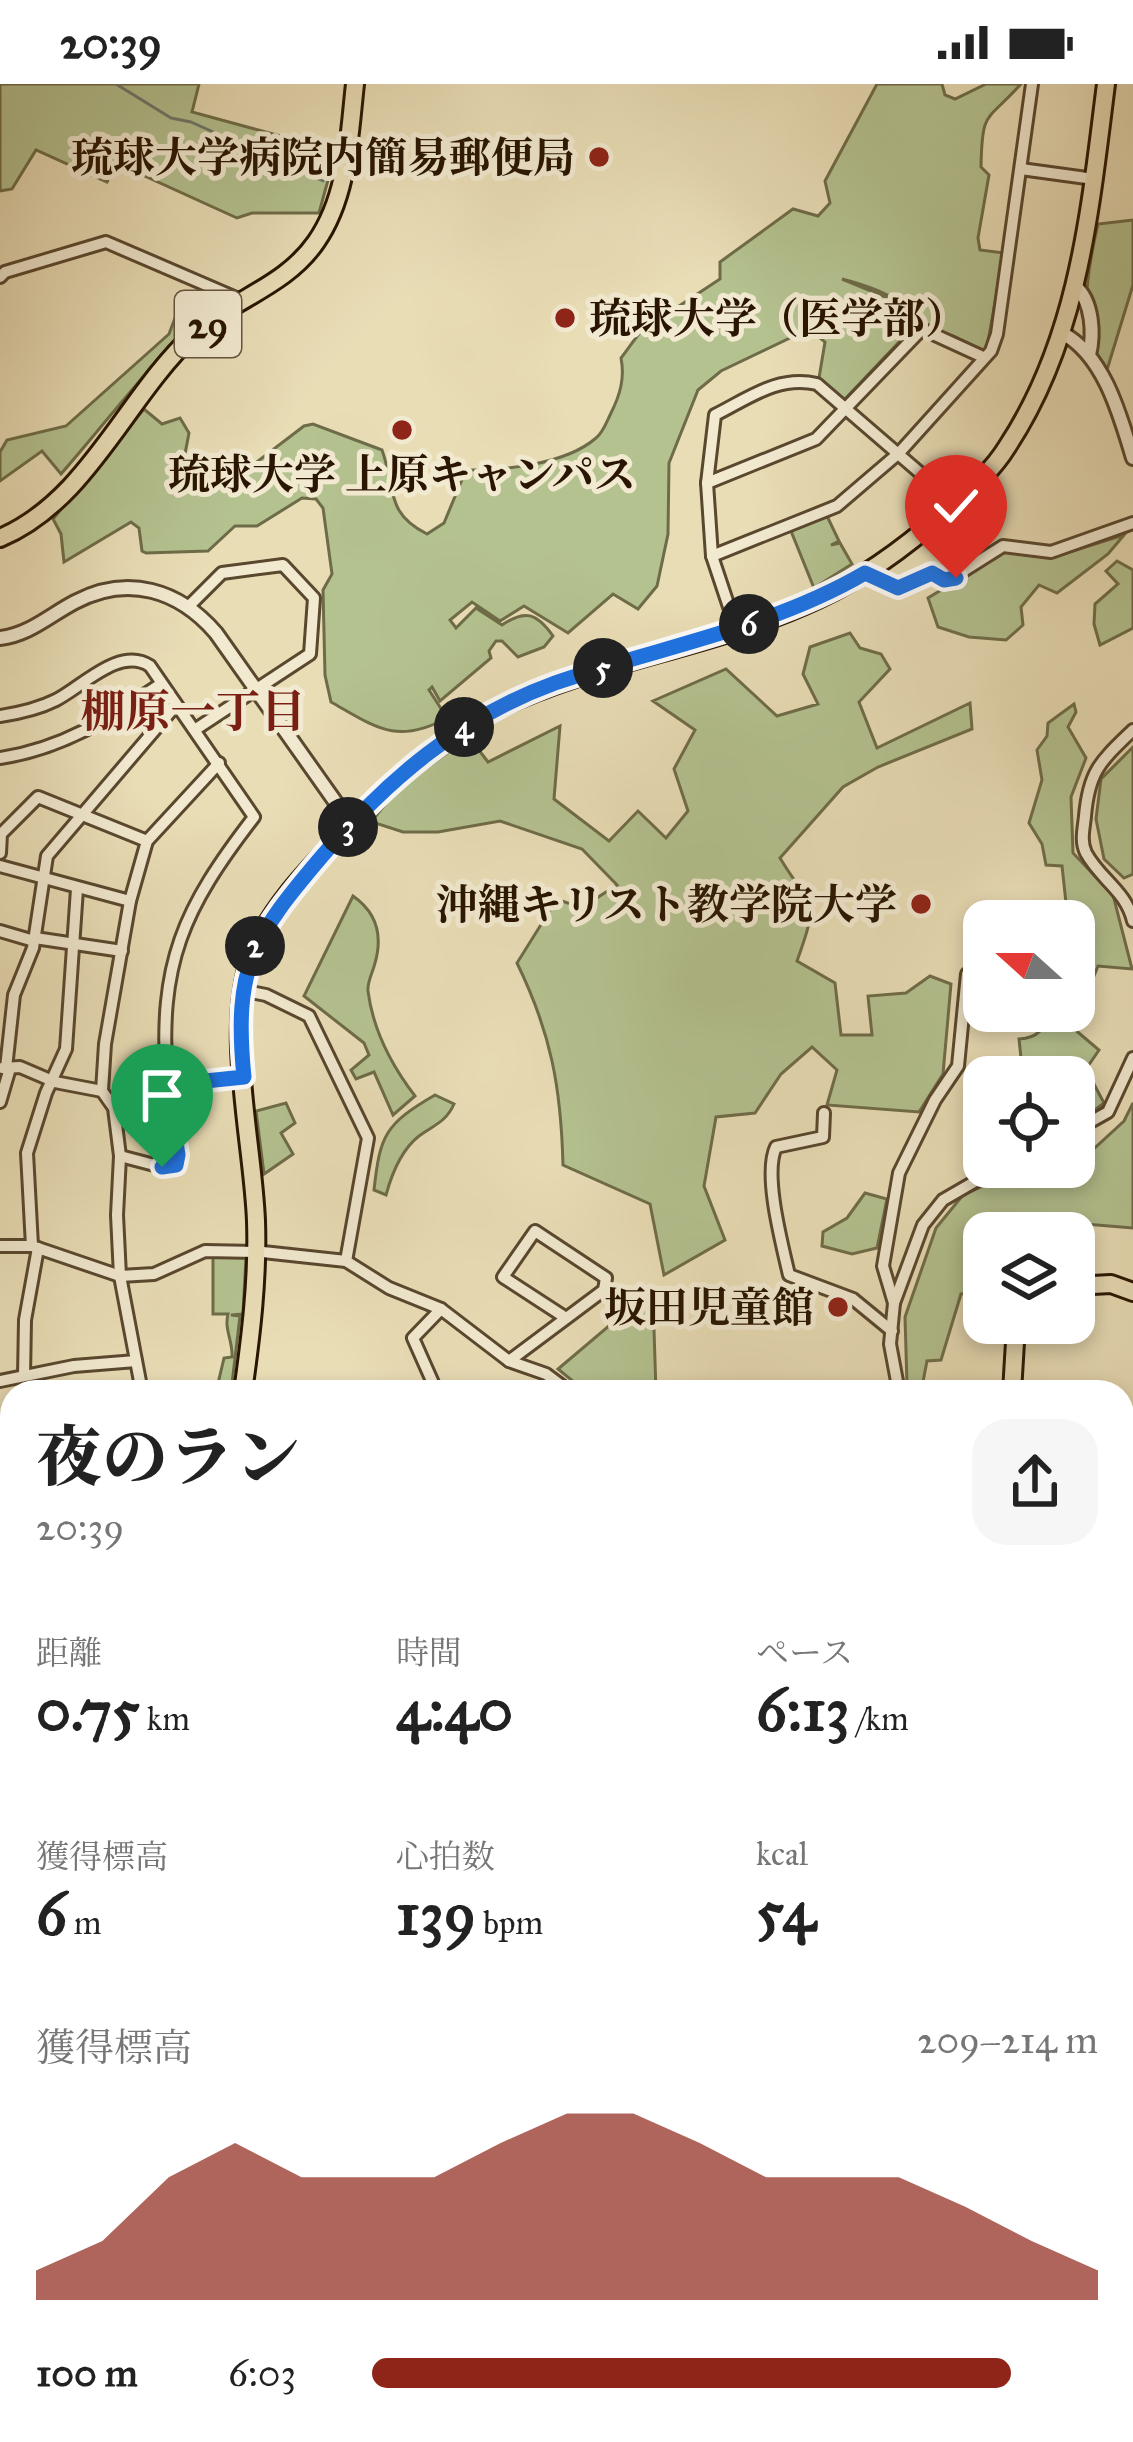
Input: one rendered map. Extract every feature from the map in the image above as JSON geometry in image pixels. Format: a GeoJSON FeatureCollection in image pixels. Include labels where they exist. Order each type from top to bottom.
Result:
{"type":"FeatureCollection","features":[{"type":"Feature","properties":{"kind":"main road","name":"29"},"geometry":{"type":"LineString","coordinates":[[0,538],[27,524],[58,498],[195,333],[294,268],[327,223],[342,186],[355,84]]}},
{"type":"Feature","properties":{"kind":"main road"},"geometry":{"type":"LineString","coordinates":[[245,1380],[256,1252],[239,1034],[241,990],[254,949],[271,919],[351,824],[426,753],[488,713],[554,684],[815,600],[865,573],[955,503],[1006,449],[1041,386],[1062,333],[1094,179],[1106,84]]}},
{"type":"Feature","properties":{"kind":"main road"},"geometry":{"type":"LineString","coordinates":[[1095,1285],[1112,1284],[1133,1292]]}},
{"type":"Feature","properties":{"kind":"main road"},"geometry":{"type":"LineString","coordinates":[[1012,1380],[1017,1344]]}},
{"type":"Feature","properties":{"kind":"street"},"geometry":{"type":"LineString","coordinates":[[712,556],[837,506],[898,453],[991,351],[1032,84]]}},
{"type":"Feature","properties":{"kind":"street"},"geometry":{"type":"LineString","coordinates":[[1021,169],[1094,179]]}},
{"type":"Feature","properties":{"kind":"street"},"geometry":{"type":"LineString","coordinates":[[0,277],[106,242],[244,301]]}},
{"type":"Feature","properties":{"kind":"street"},"geometry":{"type":"LineString","coordinates":[[1075,286],[1086,299],[1092,338],[1089,355]]}},
{"type":"Feature","properties":{"kind":"street"},"geometry":{"type":"LineString","coordinates":[[707,483],[816,439],[922,329],[983,357]]}},
{"type":"Feature","properties":{"kind":"street"},"geometry":{"type":"LineString","coordinates":[[1062,333],[1089,355],[1111,397],[1133,458]]}},
{"type":"Feature","properties":{"kind":"street"},"geometry":{"type":"LineString","coordinates":[[736,628],[712,556],[707,483],[716,415],[777,383],[817,384],[955,503]]}},
{"type":"Feature","properties":{"kind":"street"},"geometry":{"type":"LineString","coordinates":[[865,573],[898,588],[932,573],[949,580],[1003,546],[1051,552],[1133,524]]}},
{"type":"Feature","properties":{"kind":"street"},"geometry":{"type":"LineString","coordinates":[[190,605],[222,572],[283,565],[314,598],[310,654],[196,729]]}},
{"type":"Feature","properties":{"kind":"street"},"geometry":{"type":"LineString","coordinates":[[0,638],[30,629],[77,601],[121,587],[159,591],[190,605],[216,633],[351,824]]}},
{"type":"Feature","properties":{"kind":"street"},"geometry":{"type":"LineString","coordinates":[[0,716],[33,710],[132,658],[150,666],[254,818],[212,872],[177,940],[166,1045],[176,1165],[162,1167],[120,1156]]}},
{"type":"Feature","properties":{"kind":"street"},"geometry":{"type":"LineString","coordinates":[[0,758],[71,739],[161,684]]}},
{"type":"Feature","properties":{"kind":"street"},"geometry":{"type":"LineString","coordinates":[[0,1102],[17,980],[34,940],[47,856],[176,705]]}},
{"type":"Feature","properties":{"kind":"street"},"geometry":{"type":"LineString","coordinates":[[1133,730],[1096,766],[1087,788],[1082,840],[1087,854],[1123,894],[1133,922]]}},
{"type":"Feature","properties":{"kind":"street"},"geometry":{"type":"LineString","coordinates":[[140,1380],[120,1276],[120,1156],[114,1108],[102,1091],[105,1044],[130,901],[147,841],[219,763]]}},
{"type":"Feature","properties":{"kind":"street"},"geometry":{"type":"LineString","coordinates":[[0,853],[0,834],[38,796],[147,841]]}},
{"type":"Feature","properties":{"kind":"street"},"geometry":{"type":"LineString","coordinates":[[0,866],[130,901]]}},
{"type":"Feature","properties":{"kind":"street"},"geometry":{"type":"LineString","coordinates":[[24,1376],[25,1320],[35,1247],[27,1153],[67,1049],[77,889]]}},
{"type":"Feature","properties":{"kind":"street"},"geometry":{"type":"LineString","coordinates":[[0,931],[122,951]]}},
{"type":"Feature","properties":{"kind":"street"},"geometry":{"type":"LineString","coordinates":[[241,990],[266,995],[309,1016],[368,1138],[346,1261]]}},
{"type":"Feature","properties":{"kind":"street"},"geometry":{"type":"LineString","coordinates":[[895,1303],[883,1266],[899,1173],[935,1100],[958,1066],[963,1015]]}},
{"type":"Feature","properties":{"kind":"street"},"geometry":{"type":"LineString","coordinates":[[1095,1119],[1108,1112],[1133,1058]]}},
{"type":"Feature","properties":{"kind":"street"},"geometry":{"type":"LineString","coordinates":[[5,1068],[102,1091]]}},
{"type":"Feature","properties":{"kind":"street"},"geometry":{"type":"LineString","coordinates":[[167,1085],[244,1077]]}},
{"type":"Feature","properties":{"kind":"street"},"geometry":{"type":"LineString","coordinates":[[824,1113],[823,1137],[776,1147],[772,1154],[789,1275],[835,1290],[892,1331]]}},
{"type":"Feature","properties":{"kind":"street"},"geometry":{"type":"LineString","coordinates":[[897,1380],[890,1344],[895,1303],[923,1226],[943,1200],[964,1188]]}},
{"type":"Feature","properties":{"kind":"street"},"geometry":{"type":"LineString","coordinates":[[509,1360],[566,1318],[604,1290],[606,1278],[535,1231],[503,1277],[566,1318]]}},
{"type":"Feature","properties":{"kind":"street"},"geometry":{"type":"LineString","coordinates":[[0,1246],[35,1247],[120,1276],[154,1274],[205,1251],[346,1261],[389,1288],[441,1310],[509,1360],[554,1380]]}},
{"type":"Feature","properties":{"kind":"street"},"geometry":{"type":"LineString","coordinates":[[431,1380],[413,1338],[441,1310]]}},
{"type":"Feature","properties":{"kind":"street"},"geometry":{"type":"LineString","coordinates":[[5,1380],[74,1366],[136,1361]]}},
{"type":"Feature","properties":{"kind":"green space"},"geometry":{"type":"Polygon","coordinates":[[[0,84],[199,84],[192,112],[336,151],[319,213],[252,213],[237,218],[116,163],[107,182],[36,150],[12,189],[0,191],[0,84]]]}},
{"type":"Feature","properties":{"kind":"green space"},"geometry":{"type":"Polygon","coordinates":[[[877,84],[942,84],[945,95],[955,99],[986,84],[1021,84],[988,118],[983,135],[981,167],[989,175],[980,250],[1004,253],[987,347],[983,350],[922,329],[906,309],[888,295],[842,279],[893,300],[917,323],[844,400],[819,378],[825,342],[819,337],[790,338],[721,371],[698,390],[669,463],[668,534],[657,586],[638,609],[613,594],[568,633],[524,606],[500,621],[472,602],[450,620],[456,628],[476,608],[502,625],[530,616],[553,636],[544,647],[518,657],[496,641],[489,651],[491,658],[440,701],[432,687],[429,690],[447,718],[400,732],[375,726],[331,702],[325,675],[323,590],[332,574],[323,508],[316,499],[302,498],[257,526],[235,526],[208,551],[146,553],[139,528],[131,522],[64,562],[61,534],[53,519],[144,409],[162,424],[180,418],[189,433],[185,454],[202,477],[213,483],[228,484],[313,424],[382,450],[398,508],[427,534],[444,523],[466,470],[534,464],[583,447],[601,433],[614,406],[622,379],[621,358],[663,301],[673,310],[720,279],[720,262],[793,209],[818,216],[830,203],[825,181],[877,84]]]}},
{"type":"Feature","properties":{"kind":"green space"},"geometry":{"type":"Polygon","coordinates":[[[1133,220],[1133,285],[1106,373],[1088,318],[1090,262],[1098,224],[1133,220]]]}},
{"type":"Feature","properties":{"kind":"green space"},"geometry":{"type":"Polygon","coordinates":[[[214,299],[217,303],[155,364],[61,474],[42,451],[0,481],[0,452],[7,440],[66,426],[169,334],[175,318],[214,299]]]}},
{"type":"Feature","properties":{"kind":"green space"},"geometry":{"type":"Polygon","coordinates":[[[827,516],[839,541],[831,545],[840,543],[852,564],[814,588],[791,531],[827,516]]]}},
{"type":"Feature","properties":{"kind":"green space"},"geometry":{"type":"Polygon","coordinates":[[[1124,535],[1108,554],[1057,593],[1039,585],[1021,607],[1023,625],[1006,640],[969,637],[938,627],[928,598],[1006,551],[1050,558],[1124,535]]]}},
{"type":"Feature","properties":{"kind":"green space"},"geometry":{"type":"Polygon","coordinates":[[[1117,561],[1133,570],[1133,628],[1100,645],[1095,604],[1118,584],[1106,571],[1117,561]]]}},
{"type":"Feature","properties":{"kind":"green space"},"geometry":{"type":"Polygon","coordinates":[[[850,633],[860,648],[881,654],[890,669],[859,702],[877,748],[970,703],[972,729],[878,767],[843,787],[780,858],[809,905],[809,925],[797,961],[835,983],[841,1035],[872,1035],[868,996],[906,993],[930,976],[951,984],[943,1074],[919,1112],[827,1105],[837,1070],[812,1047],[781,1074],[755,1113],[716,1117],[704,1186],[725,1240],[664,1275],[650,1204],[563,1165],[552,1061],[517,963],[557,899],[581,908],[617,885],[582,849],[500,821],[438,832],[403,832],[372,822],[404,786],[469,737],[488,762],[560,726],[554,799],[609,841],[638,811],[666,838],[688,811],[674,769],[695,730],[653,701],[726,669],[777,716],[818,704],[803,674],[810,647],[850,633]]]}},
{"type":"Feature","properties":{"kind":"green space"},"geometry":{"type":"Polygon","coordinates":[[[1074,704],[1076,712],[1068,727],[1086,758],[1071,797],[1073,853],[1113,895],[1132,969],[1098,966],[1095,973],[1095,900],[1066,900],[1062,866],[1046,865],[1042,844],[1029,823],[1042,780],[1037,750],[1047,736],[1048,723],[1074,704]]]}},
{"type":"Feature","properties":{"kind":"green space"},"geometry":{"type":"Polygon","coordinates":[[[1133,747],[1133,874],[1124,878],[1104,859],[1096,819],[1101,779],[1133,747]]]}},
{"type":"Feature","properties":{"kind":"green space"},"geometry":{"type":"Polygon","coordinates":[[[353,896],[367,909],[378,934],[368,988],[374,1020],[391,1060],[415,1096],[393,1115],[374,1072],[356,1079],[351,1070],[369,1055],[364,1043],[304,996],[353,896]]]}},
{"type":"Feature","properties":{"kind":"green space"},"geometry":{"type":"Polygon","coordinates":[[[1038,1032],[1078,1032],[1099,1050],[1095,1056],[1021,1056],[1019,1039],[1038,1032]]]}},
{"type":"Feature","properties":{"kind":"green space"},"geometry":{"type":"Polygon","coordinates":[[[1095,1086],[1104,1103],[1095,1110],[1095,1086]]]}},
{"type":"Feature","properties":{"kind":"green space"},"geometry":{"type":"Polygon","coordinates":[[[435,1095],[454,1104],[451,1110],[407,1148],[386,1195],[374,1190],[388,1133],[405,1114],[435,1095]]]}},
{"type":"Feature","properties":{"kind":"green space"},"geometry":{"type":"Polygon","coordinates":[[[286,1103],[295,1123],[281,1133],[293,1154],[264,1174],[256,1111],[286,1103]]]}},
{"type":"Feature","properties":{"kind":"green space"},"geometry":{"type":"Polygon","coordinates":[[[1133,1103],[1133,1228],[1095,1225],[1095,1212],[963,1212],[963,1294],[941,1360],[927,1361],[923,1380],[907,1380],[905,1317],[936,1228],[963,1195],[979,1188],[1095,1188],[1095,1148],[1124,1121],[1133,1103]]]}},
{"type":"Feature","properties":{"kind":"green space"},"geometry":{"type":"Polygon","coordinates":[[[865,1193],[887,1199],[877,1248],[852,1254],[822,1246],[823,1232],[847,1218],[865,1193]]]}},
{"type":"Feature","properties":{"kind":"green space"},"geometry":{"type":"Polygon","coordinates":[[[213,1257],[246,1257],[243,1314],[231,1315],[240,1316],[232,1380],[219,1380],[224,1358],[232,1357],[228,1314],[213,1314],[213,1257]]]}},
{"type":"Feature","properties":{"kind":"green space"},"geometry":{"type":"Polygon","coordinates":[[[643,1297],[653,1298],[656,1380],[571,1380],[558,1369],[643,1297]]]}},
{"type":"Feature","properties":{"kind":"waterway"},"geometry":{"type":"LineString","coordinates":[[116,84],[171,118],[191,122],[323,181]]}},
{"type":"Feature","properties":{"kind":"place","name":"琉球大学病院内簡易郵便局"},"geometry":{"type":"Point","coordinates":[599,157]}},
{"type":"Feature","properties":{"kind":"place","name":"琉球大学（医学部）"},"geometry":{"type":"Point","coordinates":[565,318]}},
{"type":"Feature","properties":{"kind":"place","name":"琉球大学 上原キャンパス"},"geometry":{"type":"Point","coordinates":[402,430]}},
{"type":"Feature","properties":{"kind":"place","name":"沖縄キリスト教学院大学"},"geometry":{"type":"Point","coordinates":[921,904]}},
{"type":"Feature","properties":{"kind":"place","name":"坂田児童館"},"geometry":{"type":"Point","coordinates":[838,1307]}},
{"type":"Feature","properties":{"kind":"district","name":"棚原一丁目"},"geometry":{"type":"Point","coordinates":[193,711]}},
{"type":"Feature","properties":{"kind":"route"},"geometry":{"type":"LineString","coordinates":[[162,1167],[176,1165],[178,1155],[167,1085],[244,1077],[241,990],[254,949],[271,919],[351,824],[443,740],[536,691],[794,608],[865,573],[898,588],[932,573],[944,580],[956,578]]}}]}
